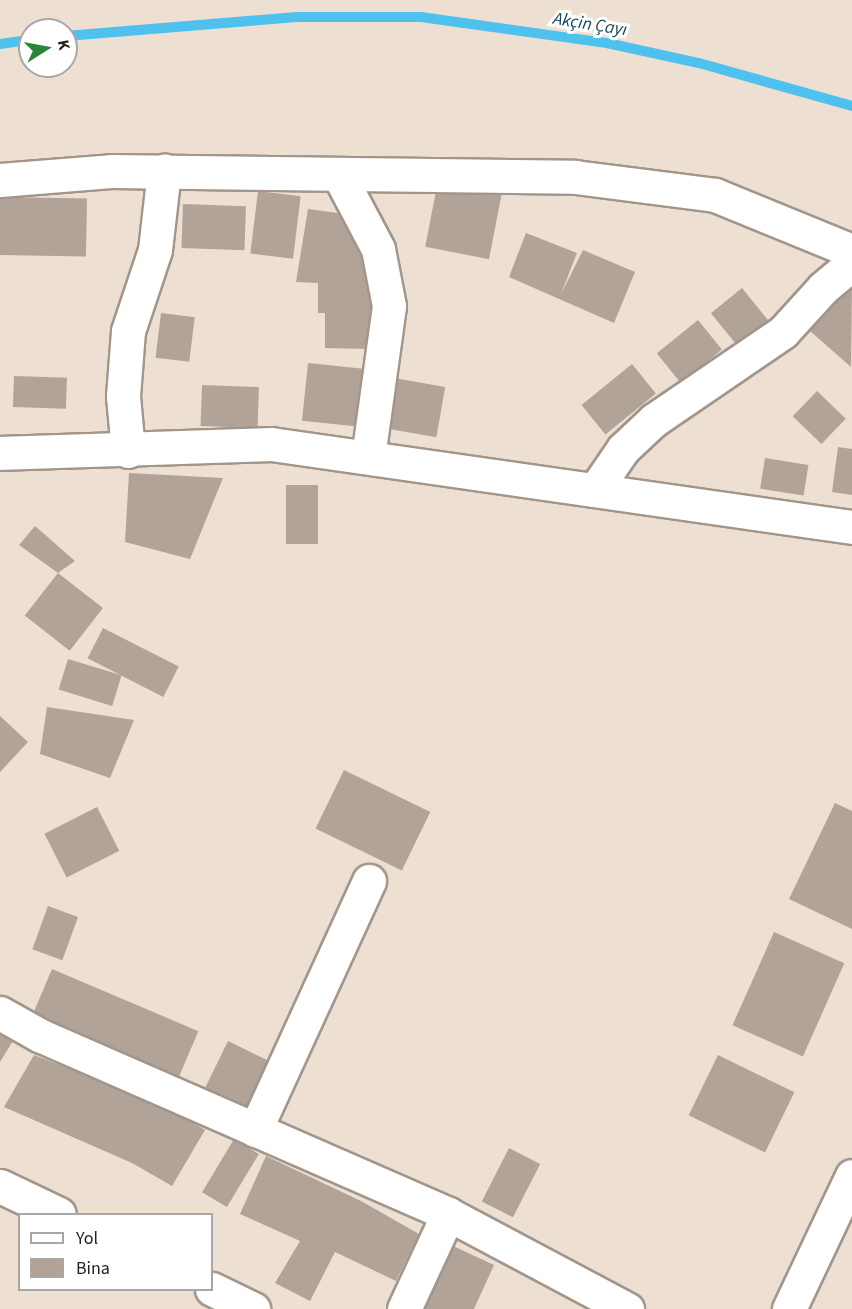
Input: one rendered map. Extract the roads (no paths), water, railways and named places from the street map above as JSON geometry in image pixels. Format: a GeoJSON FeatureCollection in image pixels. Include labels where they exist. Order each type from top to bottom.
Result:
{"type":"FeatureCollection","features":[{"type":"Feature","properties":{"kind":"street"},"geometry":{"type":"LineString","coordinates":[[0,180],[111,171],[575,177],[715,195],[852,251]]}},
{"type":"Feature","properties":{"kind":"street"},"geometry":{"type":"LineString","coordinates":[[128,451],[123,396],[128,331],[154,250],[164,171]]}},
{"type":"Feature","properties":{"kind":"street"},"geometry":{"type":"LineString","coordinates":[[339,175],[378,249],[389,306],[368,457]]}},
{"type":"Feature","properties":{"kind":"street"},"geometry":{"type":"LineString","coordinates":[[595,490],[623,449],[654,420],[783,332],[823,288],[852,264]]}},
{"type":"Feature","properties":{"kind":"street"},"geometry":{"type":"LineString","coordinates":[[0,453],[128,451],[271,444],[852,527]]}},
{"type":"Feature","properties":{"kind":"street"},"geometry":{"type":"LineString","coordinates":[[255,1130],[369,881]]}},
{"type":"Feature","properties":{"kind":"street"},"geometry":{"type":"LineString","coordinates":[[0,1013],[39,1035],[448,1214],[627,1309]]}},
{"type":"Feature","properties":{"kind":"street"},"geometry":{"type":"LineString","coordinates":[[789,1309],[852,1176]]}},
{"type":"Feature","properties":{"kind":"street"},"geometry":{"type":"LineString","coordinates":[[0,1186],[54,1213]]}},
{"type":"Feature","properties":{"kind":"street"},"geometry":{"type":"LineString","coordinates":[[404,1309],[448,1214]]}},
{"type":"Feature","properties":{"kind":"street"},"geometry":{"type":"LineString","coordinates":[[213,1289],[253,1309]]}},
{"type":"Feature","properties":{"kind":"waterway","name":"Akçin Çayı"},"geometry":{"type":"LineString","coordinates":[[78,35],[297,17],[421,17],[607,43],[699,63],[852,106]]}},
{"type":"Feature","properties":{"kind":"waterway","name":"Akçin Çayı"},"geometry":{"type":"LineString","coordinates":[[0,44],[18,42]]}}]}
